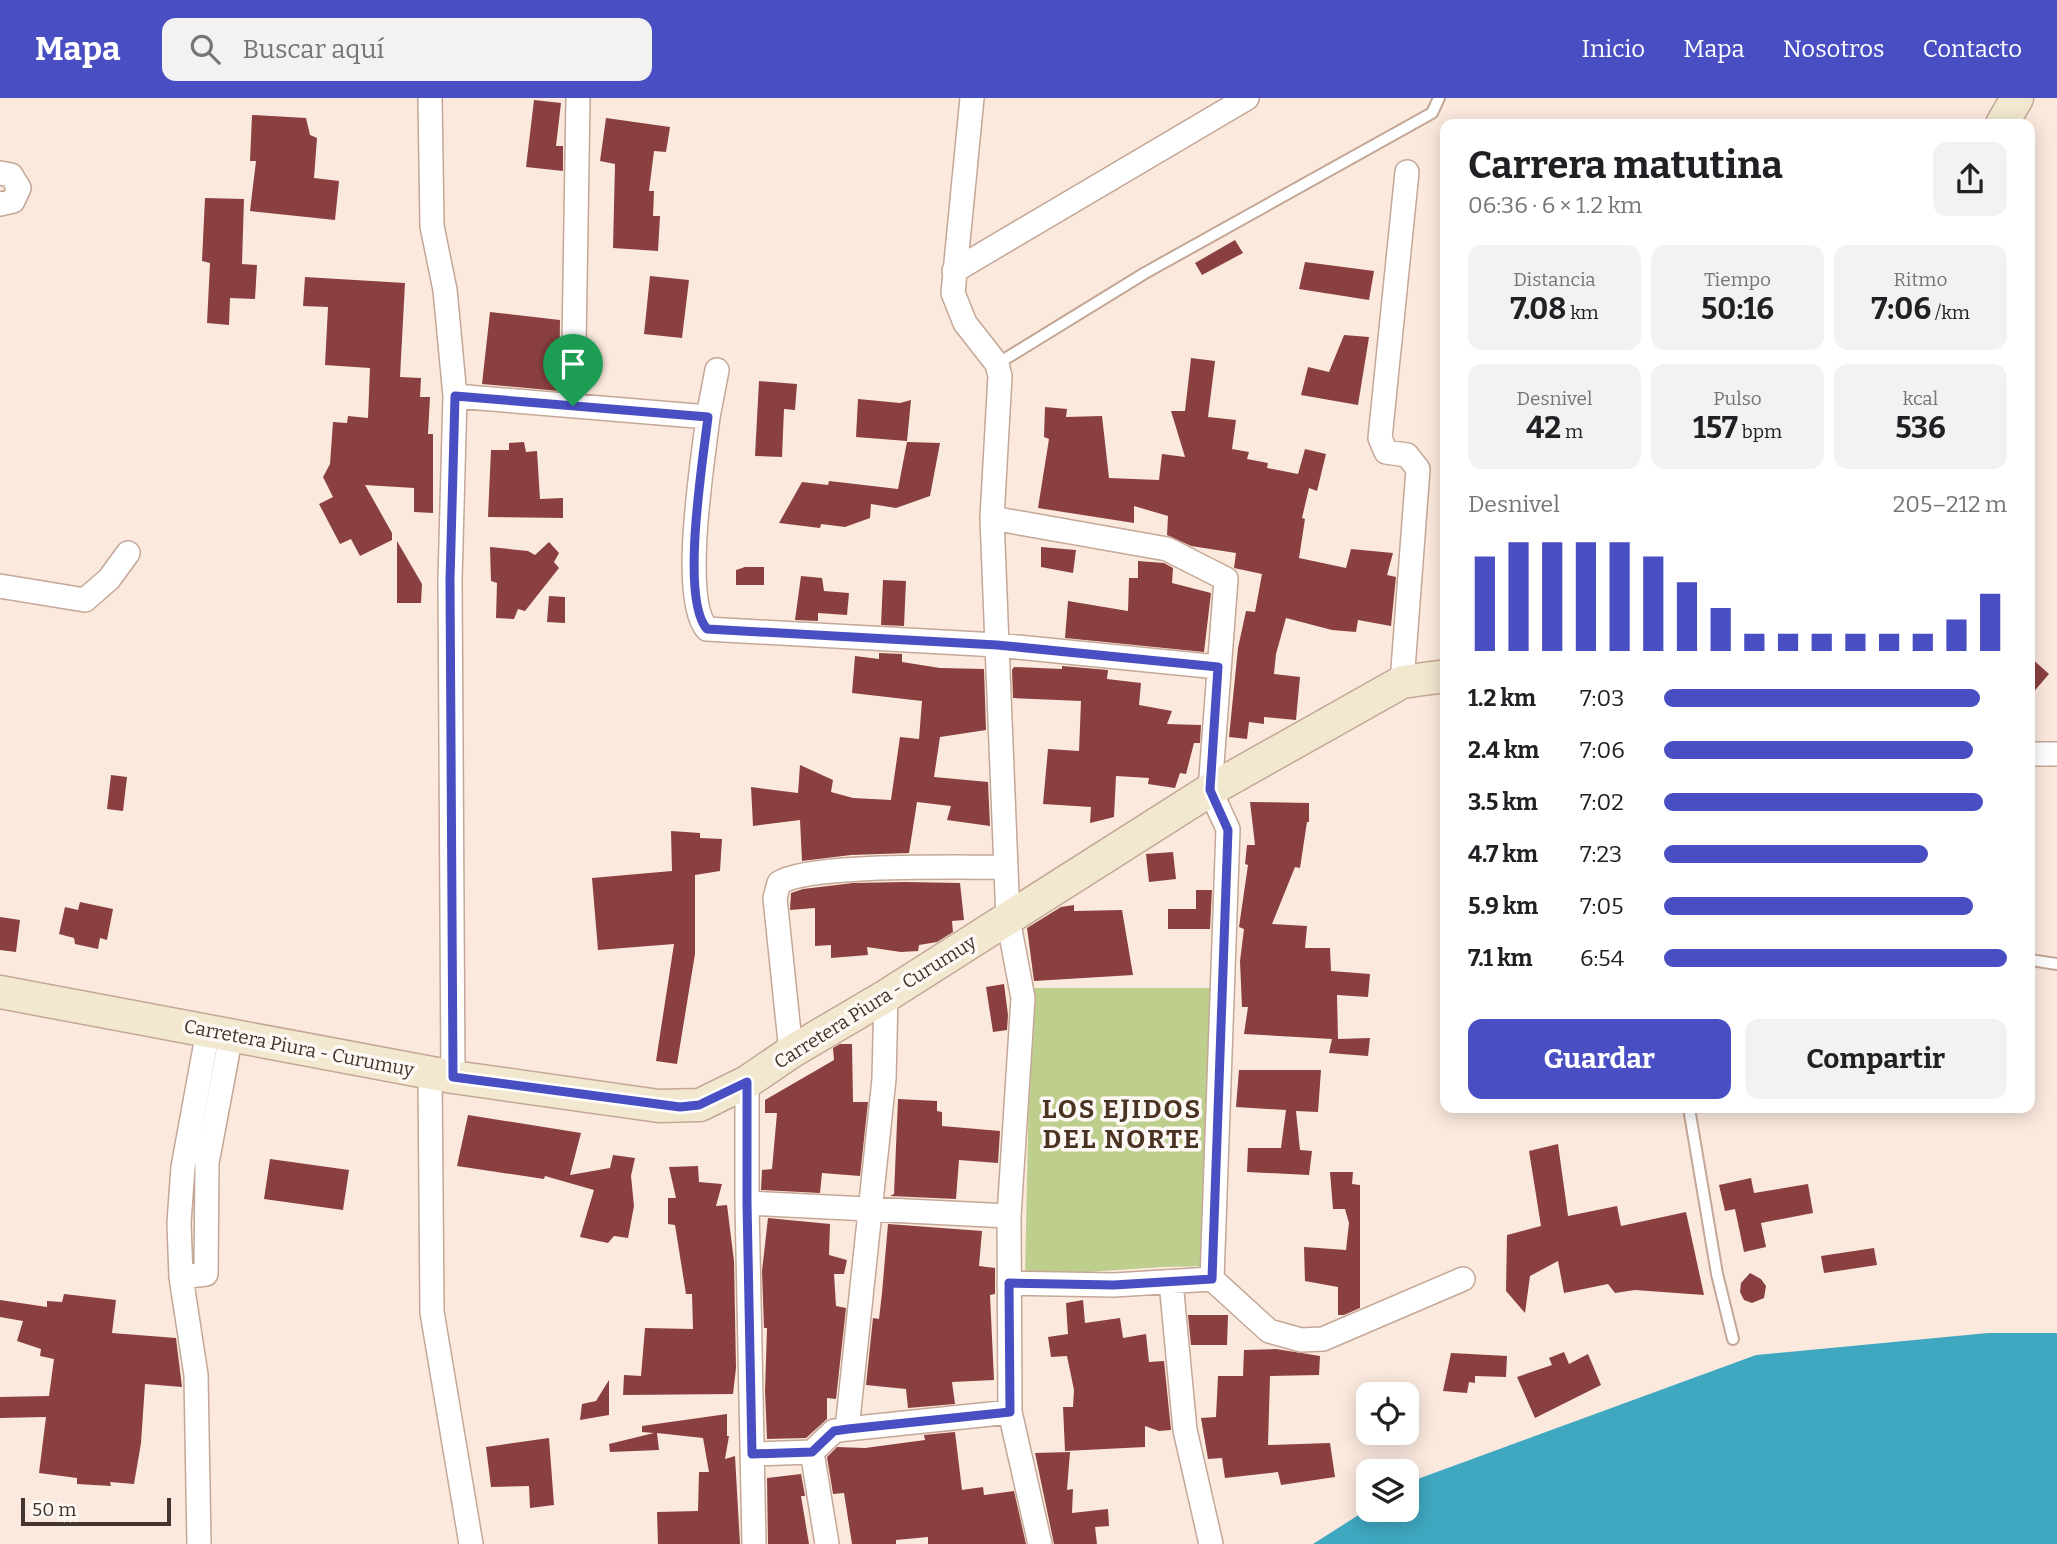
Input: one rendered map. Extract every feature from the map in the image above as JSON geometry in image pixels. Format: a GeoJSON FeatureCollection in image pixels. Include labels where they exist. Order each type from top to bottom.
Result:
{"type":"FeatureCollection","features":[{"type":"Feature","properties":{"kind":"main road"},"geometry":{"type":"LineString","coordinates":[[2004,119],[2017,98]]}},
{"type":"Feature","properties":{"kind":"main road","name":"Carretera Piura - Curumuy"},"geometry":{"type":"LineString","coordinates":[[0,992],[442,1075],[680,1107],[699,1105],[747,1082],[1210,790],[1402,682],[1440,677]]}},
{"type":"Feature","properties":{"kind":"street"},"geometry":{"type":"LineString","coordinates":[[430,98],[432,226],[445,290],[455,396],[442,1075],[432,1312],[471,1544]]}},
{"type":"Feature","properties":{"kind":"street"},"geometry":{"type":"LineString","coordinates":[[573,406],[578,98]]}},
{"type":"Feature","properties":{"kind":"street"},"geometry":{"type":"LineString","coordinates":[[972,98],[953,293],[957,309],[972,336],[997,364],[1000,376],[992,518],[1008,919],[1023,998],[1009,1216],[1010,1412],[1040,1544]]}},
{"type":"Feature","properties":{"kind":"street"},"geometry":{"type":"LineString","coordinates":[[954,271],[1247,98]]}},
{"type":"Feature","properties":{"kind":"street"},"geometry":{"type":"LineString","coordinates":[[1402,682],[1418,469],[1407,455],[1386,452],[1380,438],[1407,172]]}},
{"type":"Feature","properties":{"kind":"street"},"geometry":{"type":"LineString","coordinates":[[0,173],[15,178],[19,188],[13,201],[0,204]]}},
{"type":"Feature","properties":{"kind":"street"},"geometry":{"type":"LineString","coordinates":[[717,370],[708,417],[697,515],[695,602],[699,620],[707,629],[997,645],[1218,667]]}},
{"type":"Feature","properties":{"kind":"street"},"geometry":{"type":"LineString","coordinates":[[455,396],[708,417]]}},
{"type":"Feature","properties":{"kind":"street"},"geometry":{"type":"LineString","coordinates":[[992,518],[1167,549],[1226,579],[1210,790],[1228,830],[1212,1279]]}},
{"type":"Feature","properties":{"kind":"street"},"geometry":{"type":"LineString","coordinates":[[0,586],[85,600],[110,579],[128,553]]}},
{"type":"Feature","properties":{"kind":"street"},"geometry":{"type":"LineString","coordinates":[[2035,754],[2057,754]]}},
{"type":"Feature","properties":{"kind":"street"},"geometry":{"type":"LineString","coordinates":[[791,1052],[775,898],[779,883],[789,876],[832,870],[1006,867]]}},
{"type":"Feature","properties":{"kind":"street"},"geometry":{"type":"LineString","coordinates":[[848,1429],[868,1210],[884,1079],[886,996]]}},
{"type":"Feature","properties":{"kind":"street"},"geometry":{"type":"LineString","coordinates":[[199,1544],[196,1375],[181,1277],[179,1223],[196,1163],[219,1033]]}},
{"type":"Feature","properties":{"kind":"street"},"geometry":{"type":"LineString","coordinates":[[747,1082],[754,1544]]}},
{"type":"Feature","properties":{"kind":"street"},"geometry":{"type":"LineString","coordinates":[[747,1203],[1009,1216]]}},
{"type":"Feature","properties":{"kind":"street"},"geometry":{"type":"LineString","coordinates":[[1009,1283],[1114,1285],[1212,1279],[1269,1331],[1301,1340],[1323,1339],[1463,1279]]}},
{"type":"Feature","properties":{"kind":"street"},"geometry":{"type":"LineString","coordinates":[[1171,1282],[1185,1430],[1211,1544]]}},
{"type":"Feature","properties":{"kind":"street"},"geometry":{"type":"LineString","coordinates":[[752,1454],[812,1452],[834,1431],[1010,1412]]}},
{"type":"Feature","properties":{"kind":"street"},"geometry":{"type":"LineString","coordinates":[[812,1452],[827,1544]]}},
{"type":"Feature","properties":{"kind":"lane"},"geometry":{"type":"LineString","coordinates":[[997,364],[1145,273],[1432,113],[1439,98]]}},
{"type":"Feature","properties":{"kind":"lane"},"geometry":{"type":"LineString","coordinates":[[2035,961],[2057,964]]}},
{"type":"Feature","properties":{"kind":"lane"},"geometry":{"type":"LineString","coordinates":[[1690,1113],[1717,1274],[1733,1339]]}},
{"type":"Feature","properties":{"kind":"green space"},"geometry":{"type":"Polygon","coordinates":[[[1031,988],[1213,988],[1207,1266],[1025,1276],[1031,988]]]}},
{"type":"Feature","properties":{"kind":"water"},"geometry":{"type":"Polygon","coordinates":[[[1988,1333],[2057,1333],[2057,1544],[1313,1544],[1356,1517],[1356,1522],[1419,1522],[1419,1479],[1756,1355],[1988,1333]]]}},
{"type":"Feature","properties":{"kind":"building"},"geometry":{"type":"Polygon","coordinates":[[[534,100],[561,103],[556,146],[563,146],[563,171],[526,167],[534,100]]]}},
{"type":"Feature","properties":{"kind":"building"},"geometry":{"type":"Polygon","coordinates":[[[252,115],[306,118],[310,135],[317,138],[314,178],[339,181],[335,220],[250,211],[256,161],[250,161],[252,115]]]}},
{"type":"Feature","properties":{"kind":"building"},"geometry":{"type":"Polygon","coordinates":[[[606,118],[670,127],[666,152],[654,151],[649,191],[654,191],[653,216],[660,216],[658,251],[613,248],[615,164],[600,161],[606,118]]]}},
{"type":"Feature","properties":{"kind":"building"},"geometry":{"type":"Polygon","coordinates":[[[205,198],[244,199],[242,264],[257,265],[255,299],[230,298],[229,325],[207,323],[210,263],[202,261],[205,198]]]}},
{"type":"Feature","properties":{"kind":"building"},"geometry":{"type":"Polygon","coordinates":[[[1235,240],[1243,253],[1202,275],[1195,263],[1235,240]]]}},
{"type":"Feature","properties":{"kind":"building"},"geometry":{"type":"Polygon","coordinates":[[[1305,262],[1374,271],[1369,300],[1299,289],[1305,262]]]}},
{"type":"Feature","properties":{"kind":"building"},"geometry":{"type":"Polygon","coordinates":[[[650,276],[689,280],[682,338],[644,334],[650,276]]]}},
{"type":"Feature","properties":{"kind":"building"},"geometry":{"type":"Polygon","coordinates":[[[305,277],[405,283],[400,377],[421,378],[420,397],[430,397],[428,434],[433,434],[433,513],[414,512],[414,488],[365,485],[392,533],[392,540],[360,556],[351,539],[340,544],[319,504],[333,497],[323,477],[330,464],[333,422],[347,423],[348,416],[368,418],[370,368],[325,365],[328,307],[303,306],[305,277]]]}},
{"type":"Feature","properties":{"kind":"building"},"geometry":{"type":"Polygon","coordinates":[[[490,312],[560,320],[559,391],[482,384],[490,312]]]}},
{"type":"Feature","properties":{"kind":"building"},"geometry":{"type":"Polygon","coordinates":[[[1344,335],[1369,337],[1358,405],[1301,395],[1308,367],[1329,372],[1344,335]]]}},
{"type":"Feature","properties":{"kind":"building"},"geometry":{"type":"Polygon","coordinates":[[[1191,358],[1215,361],[1208,417],[1236,420],[1232,449],[1249,452],[1247,459],[1268,463],[1267,468],[1298,474],[1305,449],[1326,454],[1317,491],[1309,488],[1302,518],[1305,519],[1299,558],[1346,568],[1351,549],[1393,553],[1387,575],[1396,577],[1391,626],[1358,620],[1356,632],[1332,630],[1286,618],[1276,654],[1274,674],[1300,677],[1296,720],[1264,717],[1264,724],[1249,722],[1247,739],[1229,737],[1238,648],[1246,611],[1255,612],[1262,574],[1234,568],[1236,553],[1191,546],[1167,535],[1168,516],[1134,506],[1134,523],[1038,508],[1049,439],[1044,437],[1045,407],[1067,409],[1066,417],[1102,416],[1109,478],[1159,480],[1162,454],[1185,457],[1171,411],[1185,411],[1191,358]]]}},
{"type":"Feature","properties":{"kind":"building"},"geometry":{"type":"Polygon","coordinates":[[[759,381],[797,384],[795,410],[784,409],[782,457],[755,456],[759,381]]]}},
{"type":"Feature","properties":{"kind":"building"},"geometry":{"type":"Polygon","coordinates":[[[858,399],[900,403],[911,400],[907,441],[856,437],[858,399]]]}},
{"type":"Feature","properties":{"kind":"building"},"geometry":{"type":"Polygon","coordinates":[[[524,442],[526,452],[537,451],[540,499],[563,498],[563,518],[488,517],[491,450],[509,450],[509,443],[524,442]]]}},
{"type":"Feature","properties":{"kind":"building"},"geometry":{"type":"Polygon","coordinates":[[[907,442],[940,443],[930,496],[896,508],[871,504],[870,518],[845,527],[821,524],[820,528],[779,523],[802,482],[828,485],[829,481],[898,489],[907,442]]]}},
{"type":"Feature","properties":{"kind":"building"},"geometry":{"type":"Polygon","coordinates":[[[397,541],[422,584],[421,603],[397,603],[397,541]]]}},
{"type":"Feature","properties":{"kind":"building"},"geometry":{"type":"Polygon","coordinates":[[[549,542],[559,553],[554,562],[559,568],[525,611],[518,609],[514,619],[496,618],[497,583],[491,581],[490,547],[528,551],[535,555],[549,542]]]}},
{"type":"Feature","properties":{"kind":"building"},"geometry":{"type":"Polygon","coordinates":[[[1041,547],[1076,550],[1073,573],[1041,567],[1041,547]]]}},
{"type":"Feature","properties":{"kind":"building"},"geometry":{"type":"Polygon","coordinates":[[[1138,561],[1164,563],[1173,568],[1172,583],[1211,593],[1204,652],[1065,638],[1068,601],[1128,611],[1129,578],[1138,578],[1138,561]]]}},
{"type":"Feature","properties":{"kind":"building"},"geometry":{"type":"Polygon","coordinates":[[[764,567],[764,585],[736,585],[736,570],[764,567]]]}},
{"type":"Feature","properties":{"kind":"building"},"geometry":{"type":"Polygon","coordinates":[[[801,576],[822,578],[824,591],[849,593],[847,615],[818,613],[818,621],[795,620],[801,576]]]}},
{"type":"Feature","properties":{"kind":"building"},"geometry":{"type":"Polygon","coordinates":[[[883,580],[906,581],[904,626],[881,625],[883,580]]]}},
{"type":"Feature","properties":{"kind":"building"},"geometry":{"type":"Polygon","coordinates":[[[549,596],[565,597],[565,623],[547,622],[549,596]]]}},
{"type":"Feature","properties":{"kind":"building"},"geometry":{"type":"Polygon","coordinates":[[[879,653],[902,654],[902,662],[940,668],[984,669],[986,730],[940,737],[934,777],[988,782],[990,826],[947,820],[951,806],[917,802],[909,853],[851,855],[802,861],[800,820],[753,826],[751,787],[798,793],[800,765],[833,780],[831,792],[853,798],[891,800],[900,737],[919,739],[922,701],[852,693],[855,656],[879,659],[879,653]]]}},
{"type":"Feature","properties":{"kind":"building"},"geometry":{"type":"Polygon","coordinates":[[[2035,661],[2049,674],[2035,690],[2035,661]]]}},
{"type":"Feature","properties":{"kind":"building"},"geometry":{"type":"Polygon","coordinates":[[[1062,666],[1108,670],[1107,679],[1141,683],[1139,705],[1172,711],[1167,724],[1201,725],[1200,743],[1194,743],[1186,774],[1180,773],[1175,788],[1148,784],[1149,778],[1116,776],[1114,817],[1090,823],[1091,807],[1043,804],[1048,749],[1079,751],[1081,701],[1013,698],[1012,670],[1014,667],[1062,669],[1062,666]]]}},
{"type":"Feature","properties":{"kind":"building"},"geometry":{"type":"Polygon","coordinates":[[[111,775],[127,777],[123,811],[107,809],[111,775]]]}},
{"type":"Feature","properties":{"kind":"building"},"geometry":{"type":"Polygon","coordinates":[[[1250,802],[1309,803],[1309,822],[1300,868],[1295,867],[1272,924],[1307,926],[1305,948],[1330,948],[1331,971],[1370,974],[1368,997],[1337,995],[1338,1039],[1370,1038],[1368,1056],[1329,1053],[1332,1039],[1244,1034],[1248,1007],[1242,1007],[1240,961],[1244,929],[1239,927],[1248,865],[1245,864],[1247,845],[1255,845],[1250,802]]]}},
{"type":"Feature","properties":{"kind":"building"},"geometry":{"type":"Polygon","coordinates":[[[671,831],[700,833],[700,838],[722,839],[720,871],[695,875],[695,954],[677,1064],[656,1061],[674,944],[598,950],[592,878],[672,871],[671,831]]]}},
{"type":"Feature","properties":{"kind":"building"},"geometry":{"type":"Polygon","coordinates":[[[1173,852],[1176,879],[1149,882],[1146,854],[1173,852]]]}},
{"type":"Feature","properties":{"kind":"building"},"geometry":{"type":"Polygon","coordinates":[[[853,883],[960,883],[964,920],[952,921],[953,932],[937,942],[919,945],[918,951],[901,952],[867,947],[868,955],[831,958],[831,945],[815,946],[815,908],[790,910],[791,893],[803,889],[853,883]]]}},
{"type":"Feature","properties":{"kind":"building"},"geometry":{"type":"Polygon","coordinates":[[[1196,890],[1212,890],[1210,929],[1168,929],[1168,909],[1196,909],[1196,890]]]}},
{"type":"Feature","properties":{"kind":"building"},"geometry":{"type":"Polygon","coordinates":[[[80,902],[113,909],[107,940],[100,938],[98,949],[75,944],[74,938],[59,934],[65,907],[78,910],[80,902]]]}},
{"type":"Feature","properties":{"kind":"building"},"geometry":{"type":"Polygon","coordinates":[[[1074,905],[1074,911],[1122,910],[1133,975],[1034,981],[1027,928],[1061,907],[1074,905]]]}},
{"type":"Feature","properties":{"kind":"building"},"geometry":{"type":"Polygon","coordinates":[[[0,917],[20,920],[16,952],[0,950],[0,917]]]}},
{"type":"Feature","properties":{"kind":"building"},"geometry":{"type":"Polygon","coordinates":[[[1004,984],[1007,1030],[993,1032],[986,987],[1004,984]]]}},
{"type":"Feature","properties":{"kind":"building"},"geometry":{"type":"Polygon","coordinates":[[[840,1044],[852,1044],[853,1102],[868,1102],[860,1176],[822,1173],[820,1193],[761,1190],[762,1170],[772,1169],[777,1113],[765,1113],[765,1100],[834,1060],[833,1048],[840,1044]]]}},
{"type":"Feature","properties":{"kind":"building"},"geometry":{"type":"Polygon","coordinates":[[[1239,1070],[1321,1070],[1318,1112],[1296,1111],[1300,1150],[1312,1151],[1309,1175],[1247,1172],[1248,1148],[1281,1148],[1286,1110],[1236,1107],[1239,1070]]]}},
{"type":"Feature","properties":{"kind":"building"},"geometry":{"type":"Polygon","coordinates":[[[898,1099],[937,1101],[937,1111],[942,1112],[942,1126],[1000,1131],[998,1163],[959,1160],[956,1199],[890,1196],[894,1194],[898,1099]]]}},
{"type":"Feature","properties":{"kind":"building"},"geometry":{"type":"Polygon","coordinates":[[[468,1115],[581,1133],[570,1175],[610,1168],[613,1155],[635,1158],[631,1176],[634,1206],[628,1238],[614,1236],[608,1243],[580,1237],[594,1190],[545,1176],[544,1179],[457,1166],[468,1115]]]}},
{"type":"Feature","properties":{"kind":"building"},"geometry":{"type":"Polygon","coordinates":[[[1558,1144],[1568,1216],[1617,1206],[1621,1226],[1686,1212],[1704,1295],[1635,1290],[1615,1293],[1608,1284],[1564,1293],[1558,1261],[1530,1276],[1525,1313],[1506,1291],[1507,1235],[1541,1226],[1529,1151],[1558,1144]]]}},
{"type":"Feature","properties":{"kind":"building"},"geometry":{"type":"Polygon","coordinates":[[[270,1159],[349,1170],[343,1210],[264,1199],[270,1159]]]}},
{"type":"Feature","properties":{"kind":"building"},"geometry":{"type":"Polygon","coordinates":[[[698,1166],[699,1182],[722,1184],[716,1206],[727,1205],[734,1261],[736,1368],[733,1394],[623,1395],[624,1375],[641,1376],[645,1328],[693,1329],[692,1294],[686,1294],[675,1225],[668,1224],[668,1198],[676,1198],[669,1167],[698,1166]]]}},
{"type":"Feature","properties":{"kind":"building"},"geometry":{"type":"Polygon","coordinates":[[[1330,1172],[1353,1172],[1352,1184],[1360,1185],[1360,1308],[1344,1315],[1338,1315],[1338,1287],[1305,1281],[1304,1247],[1346,1250],[1349,1223],[1345,1209],[1333,1209],[1330,1172]]]}},
{"type":"Feature","properties":{"kind":"building"},"geometry":{"type":"Polygon","coordinates":[[[1751,1178],[1754,1193],[1808,1184],[1813,1213],[1761,1223],[1766,1247],[1744,1252],[1735,1209],[1725,1211],[1719,1185],[1751,1178]]]}},
{"type":"Feature","properties":{"kind":"building"},"geometry":{"type":"Polygon","coordinates":[[[768,1218],[830,1224],[829,1255],[847,1260],[844,1274],[834,1274],[836,1306],[846,1308],[836,1399],[827,1398],[827,1419],[806,1438],[767,1439],[767,1328],[764,1328],[762,1271],[768,1218]]]}},
{"type":"Feature","properties":{"kind":"building"},"geometry":{"type":"Polygon","coordinates":[[[888,1224],[982,1231],[979,1266],[995,1268],[995,1294],[990,1295],[994,1380],[952,1382],[955,1404],[908,1408],[906,1389],[866,1385],[873,1318],[879,1319],[888,1224]]]}},
{"type":"Feature","properties":{"kind":"building"},"geometry":{"type":"Polygon","coordinates":[[[1874,1248],[1877,1265],[1824,1273],[1821,1256],[1874,1248]]]}},
{"type":"Feature","properties":{"kind":"building"},"geometry":{"type":"Polygon","coordinates":[[[1750,1273],[1761,1279],[1766,1286],[1764,1298],[1752,1303],[1744,1300],[1740,1292],[1741,1283],[1750,1273]]]}},
{"type":"Feature","properties":{"kind":"building"},"geometry":{"type":"Polygon","coordinates":[[[64,1294],[116,1300],[112,1333],[176,1338],[182,1387],[145,1384],[141,1443],[134,1484],[77,1484],[77,1478],[39,1473],[46,1417],[0,1418],[0,1397],[49,1396],[54,1359],[40,1356],[41,1349],[17,1341],[23,1321],[0,1317],[0,1300],[47,1307],[47,1301],[62,1302],[64,1294]]]}},
{"type":"Feature","properties":{"kind":"building"},"geometry":{"type":"Polygon","coordinates":[[[1083,1300],[1085,1323],[1120,1318],[1123,1338],[1146,1334],[1149,1362],[1164,1361],[1171,1430],[1159,1431],[1145,1426],[1145,1447],[1065,1451],[1063,1407],[1073,1407],[1074,1390],[1067,1356],[1051,1357],[1048,1337],[1068,1334],[1066,1303],[1083,1300]]]}},
{"type":"Feature","properties":{"kind":"building"},"geometry":{"type":"Polygon","coordinates":[[[1188,1315],[1228,1315],[1227,1345],[1191,1345],[1188,1315]]]}},
{"type":"Feature","properties":{"kind":"building"},"geometry":{"type":"Polygon","coordinates":[[[1276,1349],[1320,1356],[1319,1375],[1270,1376],[1268,1445],[1330,1443],[1335,1477],[1281,1485],[1278,1472],[1225,1478],[1222,1458],[1208,1459],[1201,1418],[1216,1417],[1218,1376],[1243,1376],[1244,1350],[1276,1349]]]}},
{"type":"Feature","properties":{"kind":"building"},"geometry":{"type":"Polygon","coordinates":[[[1564,1352],[1569,1364],[1588,1354],[1601,1385],[1535,1418],[1517,1377],[1552,1365],[1549,1358],[1564,1352]]]}},
{"type":"Feature","properties":{"kind":"building"},"geometry":{"type":"Polygon","coordinates":[[[1451,1353],[1507,1356],[1506,1377],[1475,1376],[1475,1383],[1469,1382],[1467,1393],[1443,1391],[1451,1353]]]}},
{"type":"Feature","properties":{"kind":"building"},"geometry":{"type":"Polygon","coordinates":[[[609,1380],[609,1415],[580,1420],[582,1404],[596,1401],[609,1380]]]}},
{"type":"Feature","properties":{"kind":"building"},"geometry":{"type":"Polygon","coordinates":[[[727,1414],[729,1436],[725,1459],[735,1456],[740,1544],[658,1544],[657,1512],[698,1511],[699,1472],[709,1472],[703,1438],[657,1433],[659,1450],[610,1452],[609,1444],[654,1433],[642,1432],[642,1426],[727,1414]]]}},
{"type":"Feature","properties":{"kind":"building"},"geometry":{"type":"Polygon","coordinates":[[[955,1432],[962,1490],[983,1487],[984,1495],[1014,1491],[1026,1544],[928,1544],[928,1537],[896,1540],[896,1544],[852,1544],[844,1493],[833,1494],[827,1457],[837,1447],[865,1448],[925,1440],[924,1435],[955,1432]]]}},
{"type":"Feature","properties":{"kind":"building"},"geometry":{"type":"Polygon","coordinates":[[[549,1438],[554,1505],[530,1508],[529,1486],[491,1487],[486,1447],[549,1438]]]}},
{"type":"Feature","properties":{"kind":"building"},"geometry":{"type":"Polygon","coordinates":[[[1070,1452],[1067,1490],[1073,1489],[1072,1513],[1108,1509],[1109,1526],[1095,1527],[1097,1544],[1054,1544],[1035,1453],[1070,1452]]]}},
{"type":"Feature","properties":{"kind":"building"},"geometry":{"type":"Polygon","coordinates":[[[801,1474],[805,1496],[801,1496],[809,1544],[768,1544],[767,1478],[801,1474]]]}},
{"type":"Feature","properties":{"kind":"district","name":"LOS EJIDOS DEL NORTE"},"geometry":{"type":"Point","coordinates":[1122,1124]}},
{"type":"Feature","properties":{"kind":"route"},"geometry":{"type":"LineString","coordinates":[[455,396],[573,406],[708,417],[697,515],[695,602],[699,620],[707,629],[997,645],[1218,667],[1210,790],[1228,830],[1212,1279],[1114,1285],[1009,1283],[1010,1412],[834,1431],[812,1452],[752,1454],[747,1082],[699,1105],[680,1107],[453,1077],[450,580],[455,396]]}}]}
